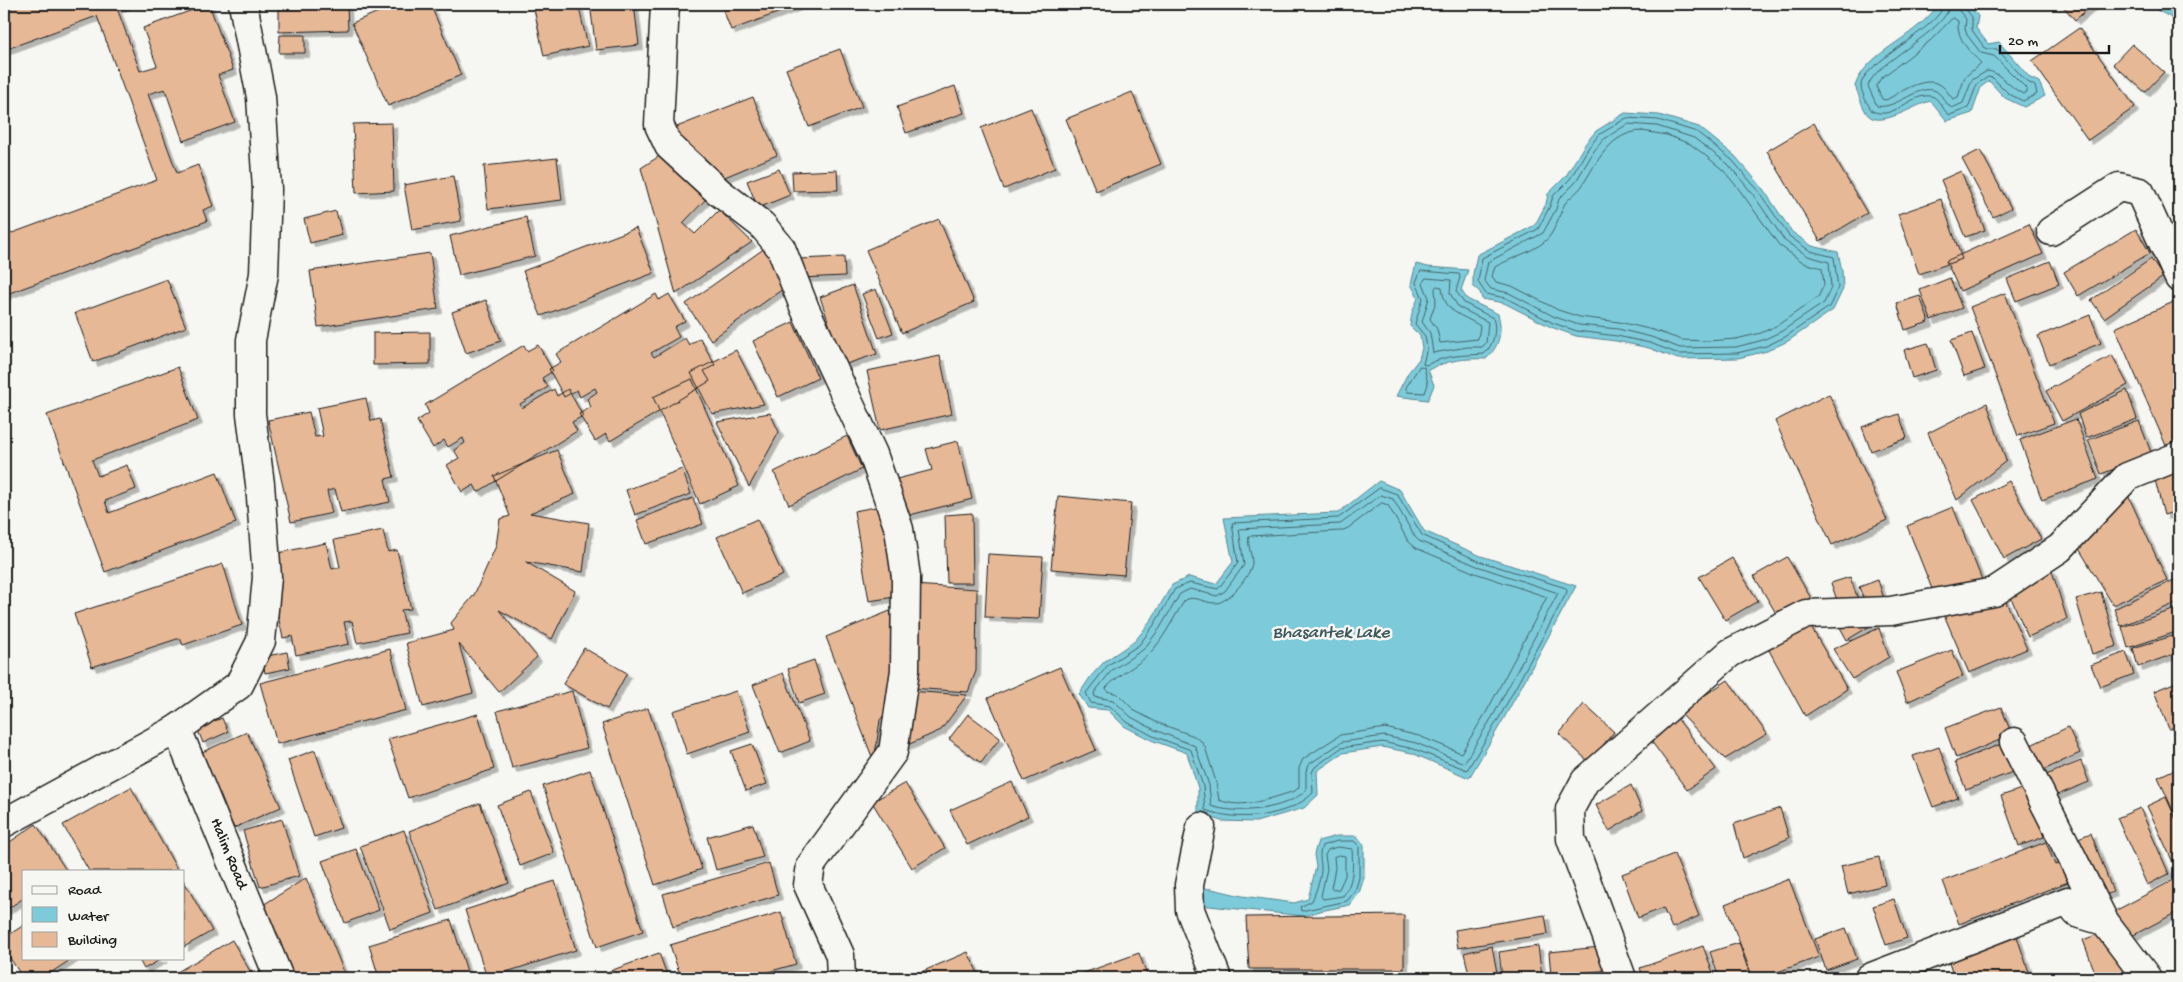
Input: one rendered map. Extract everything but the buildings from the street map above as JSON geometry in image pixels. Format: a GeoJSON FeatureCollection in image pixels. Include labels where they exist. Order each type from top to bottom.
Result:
{"type":"FeatureCollection","features":[{"type":"Feature","properties":{"kind":"street"},"geometry":{"type":"LineString","coordinates":[[4,823],[177,729],[239,685],[261,641],[266,586],[262,512],[251,414],[251,340],[264,274],[267,189],[261,97],[243,4]]}},
{"type":"Feature","properties":{"kind":"street"},"geometry":{"type":"LineString","coordinates":[[665,4],[659,125],[669,146],[719,192],[762,225],[781,248],[805,309],[873,454],[899,529],[906,577],[905,670],[892,752],[811,865],[808,885],[840,955],[841,978]]}},
{"type":"Feature","properties":{"kind":"street"},"geometry":{"type":"LineString","coordinates":[[2051,231],[2119,187],[2140,192],[2179,278]]}},
{"type":"Feature","properties":{"kind":"street"},"geometry":{"type":"LineString","coordinates":[[1622,978],[1571,839],[1570,809],[1585,781],[1730,653],[1806,614],[1891,611],[1994,592],[2060,548],[2127,477],[2179,456]]}},
{"type":"Feature","properties":{"kind":"street","name":"Halim Road"},"geometry":{"type":"LineString","coordinates":[[177,729],[279,978]]}},
{"type":"Feature","properties":{"kind":"street"},"geometry":{"type":"LineString","coordinates":[[2014,742],[2104,921],[2148,978]]}},
{"type":"Feature","properties":{"kind":"street"},"geometry":{"type":"LineString","coordinates":[[1201,827],[1189,885],[1190,910],[1218,978]]}},
{"type":"Feature","properties":{"kind":"street"},"geometry":{"type":"LineString","coordinates":[[1869,978],[2068,901],[2077,913],[2104,921]]}},
{"type":"Feature","properties":{"kind":"water"},"geometry":{"type":"Polygon","coordinates":[[[1940,4],[1968,4],[1978,16],[1976,28],[1988,44],[1999,42],[2030,78],[2039,82],[2045,96],[2024,107],[2005,98],[1989,81],[1981,87],[1972,113],[1947,121],[1931,101],[1889,118],[1874,119],[1868,115],[1855,86],[1860,76],[1866,67],[1921,24],[1940,4]]]}},
{"type":"Feature","properties":{"kind":"water"},"geometry":{"type":"Polygon","coordinates":[[[2146,4],[2179,4],[2179,22],[2146,4]]]}},
{"type":"Feature","properties":{"kind":"water"},"geometry":{"type":"Polygon","coordinates":[[[1625,113],[1659,115],[1699,127],[1735,156],[1761,186],[1792,232],[1812,246],[1838,252],[1843,289],[1833,310],[1788,341],[1767,351],[1738,358],[1678,359],[1649,348],[1616,341],[1576,336],[1551,327],[1504,303],[1482,299],[1480,292],[1473,286],[1473,274],[1477,255],[1535,225],[1546,204],[1548,194],[1566,176],[1585,144],[1596,131],[1625,113]]]}},
{"type":"Feature","properties":{"kind":"water"},"geometry":{"type":"Polygon","coordinates":[[[1416,264],[1428,267],[1468,270],[1461,290],[1467,299],[1498,314],[1500,327],[1497,344],[1486,359],[1456,360],[1428,370],[1434,385],[1428,400],[1396,396],[1408,373],[1419,359],[1422,348],[1420,336],[1410,326],[1412,313],[1418,298],[1411,284],[1416,264]]]}},
{"type":"Feature","properties":{"kind":"water","name":"Bhasantek Lake"},"geometry":{"type":"Polygon","coordinates":[[[1379,481],[1400,490],[1424,531],[1481,556],[1576,586],[1503,720],[1469,778],[1412,753],[1382,747],[1343,753],[1317,771],[1318,795],[1304,808],[1256,822],[1221,821],[1198,813],[1198,788],[1187,753],[1151,740],[1124,726],[1108,710],[1088,708],[1079,694],[1091,676],[1105,661],[1135,641],[1150,622],[1172,585],[1189,577],[1216,584],[1233,562],[1224,518],[1338,513],[1379,481]]]}},
{"type":"Feature","properties":{"kind":"water"},"geometry":{"type":"Polygon","coordinates":[[[1337,836],[1357,836],[1364,845],[1364,878],[1359,893],[1350,905],[1304,916],[1200,905],[1196,888],[1294,903],[1308,899],[1316,867],[1314,854],[1318,841],[1337,836]]]}}]}
